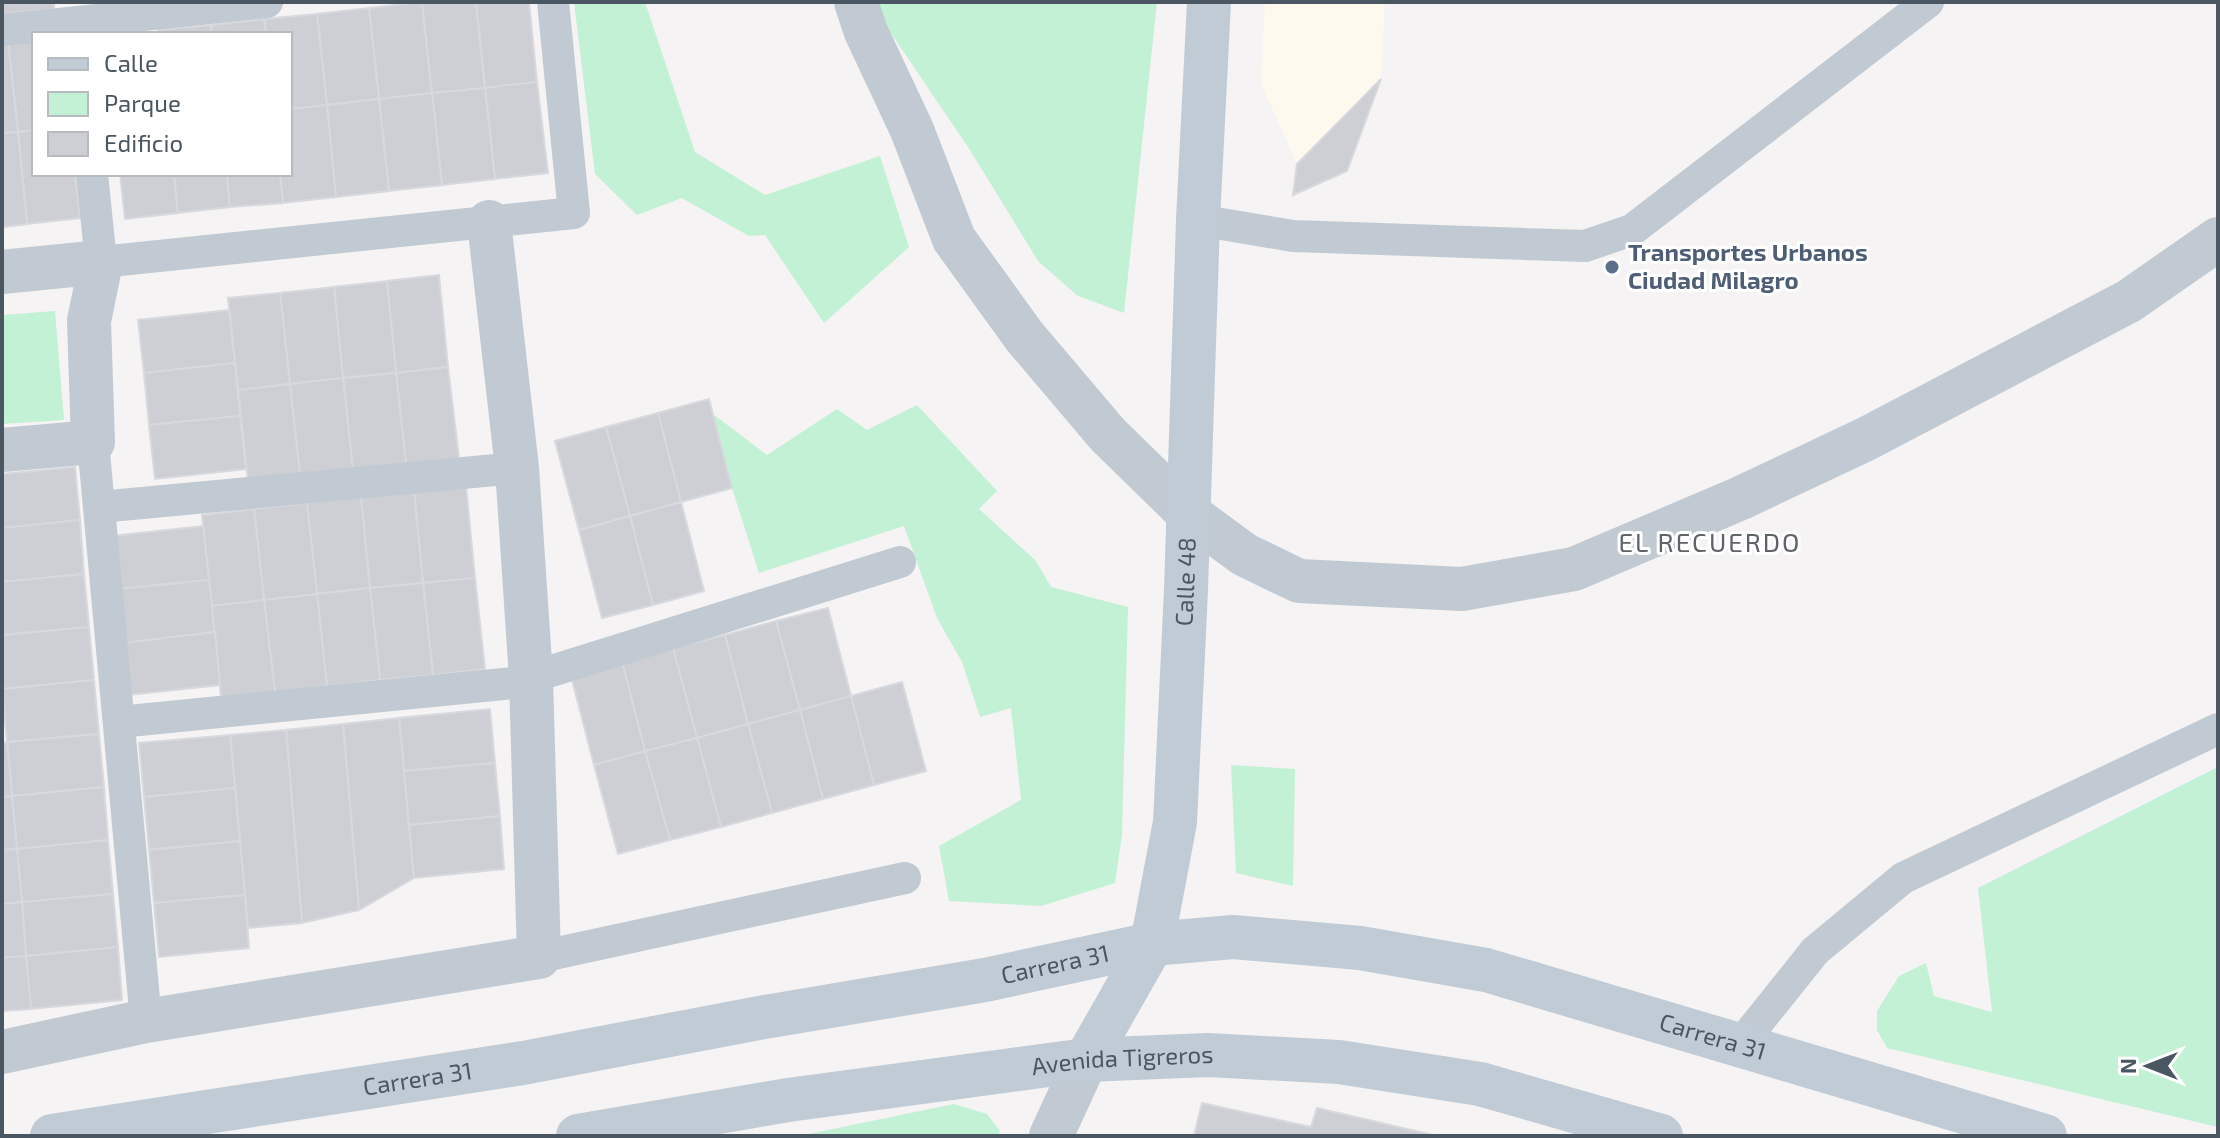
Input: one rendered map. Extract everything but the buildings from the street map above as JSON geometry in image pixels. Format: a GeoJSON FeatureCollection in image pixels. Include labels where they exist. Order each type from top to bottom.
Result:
{"type":"FeatureCollection","features":[{"type":"Feature","properties":{"kind":"main road","name":"Calle 48"},"geometry":{"type":"LineString","coordinates":[[1086,1060],[1152,944],[1175,822],[1209,2]]}},
{"type":"Feature","properties":{"kind":"main road","name":"Carrera 31"},"geometry":{"type":"LineString","coordinates":[[52,1136],[523,1063],[759,1018],[985,980],[1152,944],[1233,937],[1360,948],[1486,970],[2045,1136]]}},
{"type":"Feature","properties":{"kind":"main road","name":"Avenida Tigreros"},"geometry":{"type":"LineString","coordinates":[[578,1136],[788,1100],[1086,1060],[1208,1055],[1339,1062],[1480,1084],[1661,1136]]}},
{"type":"Feature","properties":{"kind":"street"},"geometry":{"type":"LineString","coordinates":[[856,2],[866,32],[912,130],[954,239],[1024,336],[1108,435],[1189,514],[1245,555],[1299,581],[1462,589],[1574,569],[1741,498],[1866,439],[2129,301],[2218,239]]}},
{"type":"Feature","properties":{"kind":"street"},"geometry":{"type":"LineString","coordinates":[[2,1052],[146,1021],[539,957],[531,678],[517,468],[489,222]]}},
{"type":"Feature","properties":{"kind":"street"},"geometry":{"type":"LineString","coordinates":[[2,272],[101,262],[89,321],[93,442],[2,450]]}},
{"type":"Feature","properties":{"kind":"street","name":"Calle 48"},"geometry":{"type":"LineString","coordinates":[[1051,1136],[1086,1060]]}},
{"type":"Feature","properties":{"kind":"lane"},"geometry":{"type":"LineString","coordinates":[[2,30],[77,19],[267,2]]}},
{"type":"Feature","properties":{"kind":"lane"},"geometry":{"type":"LineString","coordinates":[[92,176],[101,262],[574,213],[553,2]]}},
{"type":"Feature","properties":{"kind":"lane"},"geometry":{"type":"LineString","coordinates":[[1198,220],[1293,236],[1585,246],[1632,230],[1928,2]]}},
{"type":"Feature","properties":{"kind":"lane"},"geometry":{"type":"LineString","coordinates":[[93,442],[146,1021]]}},
{"type":"Feature","properties":{"kind":"lane"},"geometry":{"type":"LineString","coordinates":[[99,507],[517,468]]}},
{"type":"Feature","properties":{"kind":"lane"},"geometry":{"type":"LineString","coordinates":[[119,722],[513,683],[900,562]]}},
{"type":"Feature","properties":{"kind":"lane"},"geometry":{"type":"LineString","coordinates":[[1739,1046],[1815,951],[1903,878],[2218,729]]}},
{"type":"Feature","properties":{"kind":"lane"},"geometry":{"type":"LineString","coordinates":[[539,957],[905,878]]}},
{"type":"Feature","properties":{"kind":"shaded area"},"geometry":{"type":"Polygon","coordinates":[[[1265,2],[1385,2],[1381,79],[1297,164],[1261,84],[1265,2]]]}},
{"type":"Feature","properties":{"kind":"green space"},"geometry":{"type":"Polygon","coordinates":[[[574,2],[645,2],[695,152],[765,195],[880,156],[909,247],[824,323],[765,235],[749,236],[682,198],[637,215],[595,174],[574,2]]]}},
{"type":"Feature","properties":{"kind":"green space"},"geometry":{"type":"Polygon","coordinates":[[[876,2],[1157,2],[1124,313],[1078,296],[1038,261],[970,150],[882,20],[876,2]]]}},
{"type":"Feature","properties":{"kind":"green space"},"geometry":{"type":"Polygon","coordinates":[[[55,311],[64,420],[2,424],[2,315],[55,311]]]}},
{"type":"Feature","properties":{"kind":"green space"},"geometry":{"type":"Polygon","coordinates":[[[917,405],[997,491],[979,509],[1036,561],[1051,587],[1128,607],[1122,835],[1115,883],[1041,906],[949,901],[939,846],[1021,800],[1011,708],[980,717],[962,662],[937,618],[904,526],[759,573],[713,414],[767,455],[837,409],[867,430],[917,405]]]}},
{"type":"Feature","properties":{"kind":"green space"},"geometry":{"type":"Polygon","coordinates":[[[1231,765],[1295,769],[1293,886],[1236,873],[1231,765]]]}},
{"type":"Feature","properties":{"kind":"green space"},"geometry":{"type":"Polygon","coordinates":[[[2218,767],[2218,1127],[1887,1048],[1877,1030],[1877,1011],[1899,976],[1926,963],[1934,996],[1992,1012],[1978,888],[2218,767]]]}},
{"type":"Feature","properties":{"kind":"green space"},"geometry":{"type":"Polygon","coordinates":[[[954,1104],[987,1114],[1000,1131],[998,1136],[799,1136],[954,1104]]]}},
{"type":"Feature","properties":{"kind":"place","name":"Transportes Urbanos Ciudad Milagro"},"geometry":{"type":"Point","coordinates":[1612,267]}},
{"type":"Feature","properties":{"kind":"district","name":"EL RECUERDO"},"geometry":{"type":"Point","coordinates":[1710,543]}}]}
